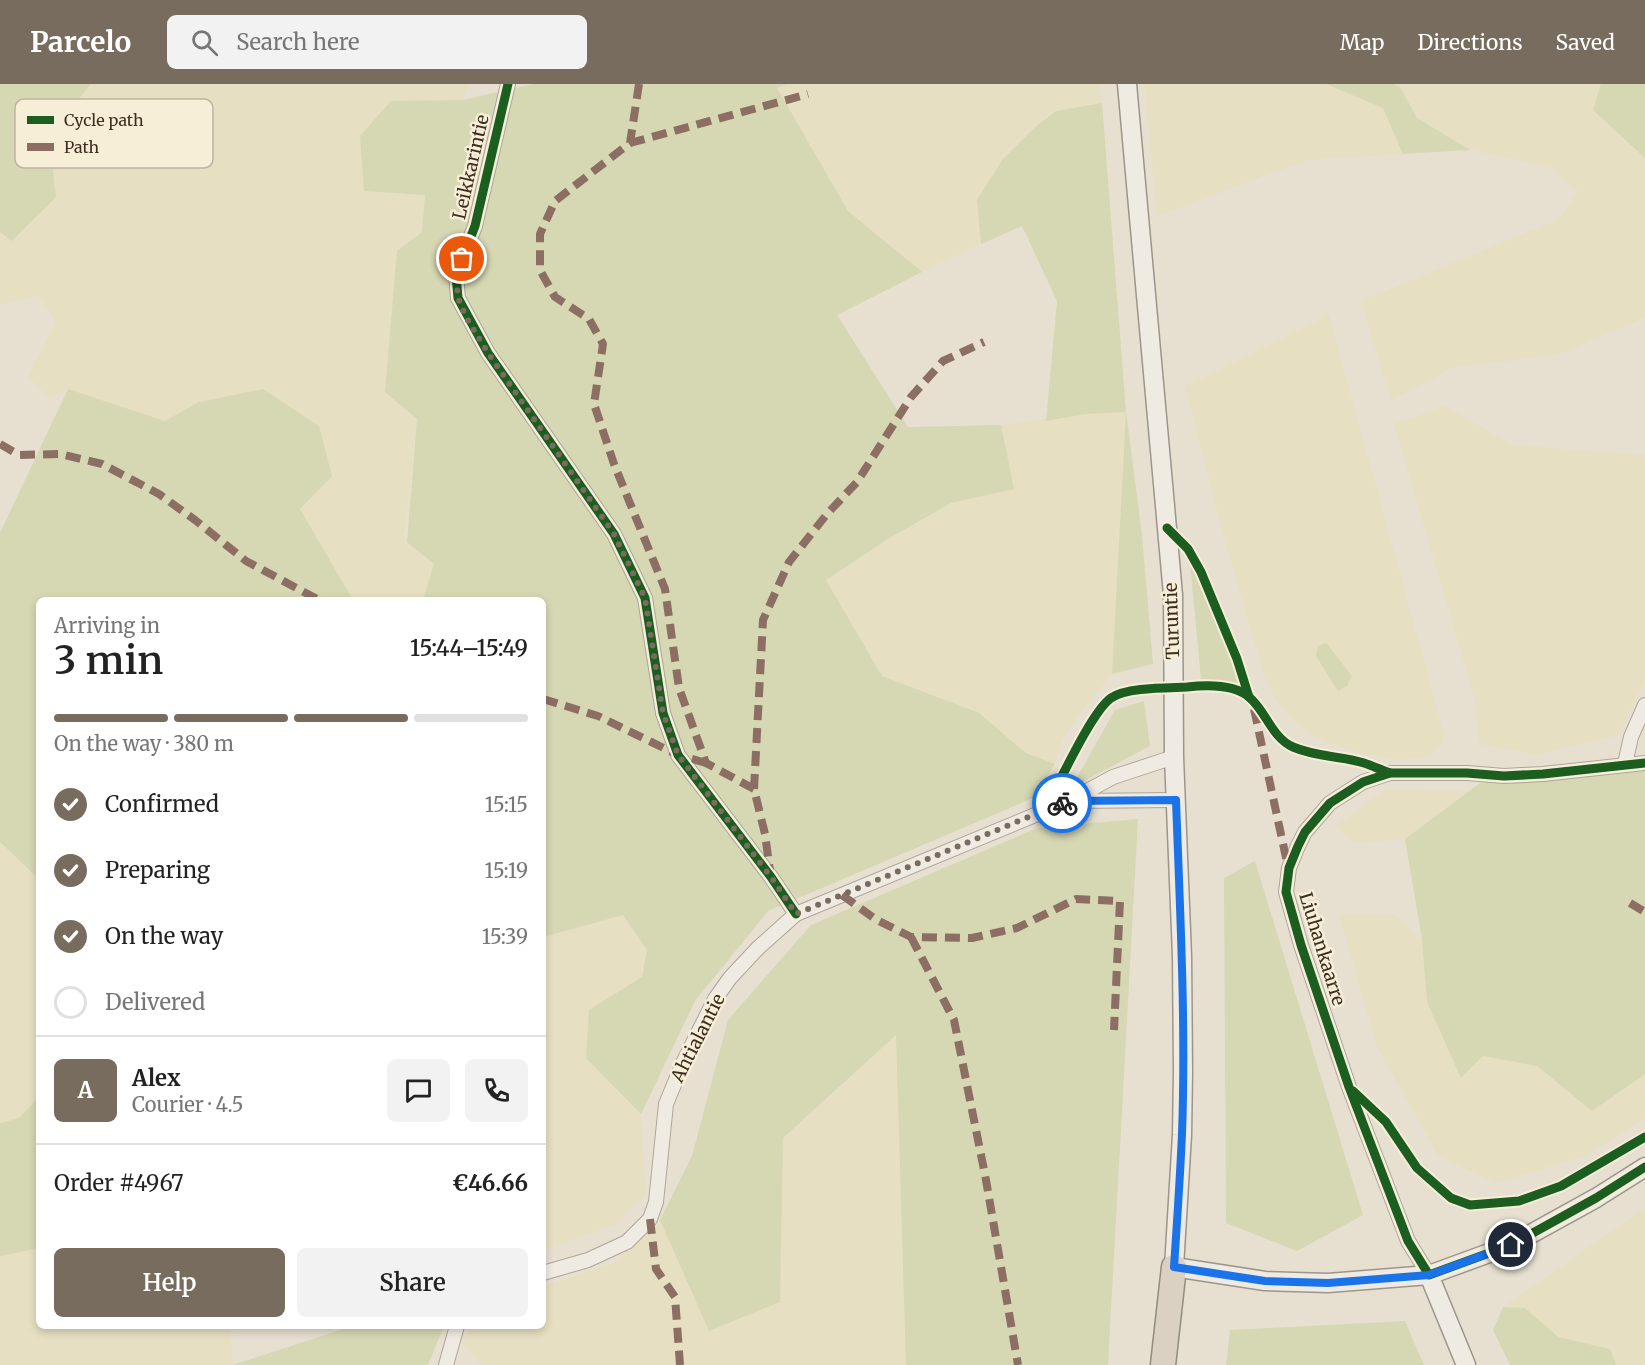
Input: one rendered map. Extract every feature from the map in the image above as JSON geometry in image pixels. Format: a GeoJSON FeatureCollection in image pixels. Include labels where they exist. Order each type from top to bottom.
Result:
{"type":"FeatureCollection","features":[{"type":"Feature","properties":{"kind":"highway"},"geometry":{"type":"LineString","coordinates":[[1163,1365],[1174,1267]]}},
{"type":"Feature","properties":{"kind":"main road","name":"Turuntie"},"geometry":{"type":"LineString","coordinates":[[1127,84],[1173,595],[1174,757],[1182,956],[1183,1072],[1182,1135],[1174,1267]]}},
{"type":"Feature","properties":{"kind":"main road"},"geometry":{"type":"LineString","coordinates":[[1174,1267],[1265,1281],[1328,1283],[1429,1275],[1511,1245],[1596,1198],[1645,1167]]}},
{"type":"Feature","properties":{"kind":"main road"},"geometry":{"type":"LineString","coordinates":[[1429,1275],[1466,1365]]}},
{"type":"Feature","properties":{"kind":"street","name":"Leikkarintie"},"geometry":{"type":"LineString","coordinates":[[508,84],[475,226],[456,275],[458,298],[488,353],[614,534],[645,598],[663,713],[678,755],[771,877],[796,914]]}},
{"type":"Feature","properties":{"kind":"street"},"geometry":{"type":"LineString","coordinates":[[1625,764],[1631,737],[1645,705]]}},
{"type":"Feature","properties":{"kind":"street","name":"Ahtialantie"},"geometry":{"type":"LineString","coordinates":[[546,1272],[588,1260],[627,1242],[650,1219],[656,1202],[666,1104],[683,1063],[715,999],[730,978],[758,948],[796,914],[1069,801],[1113,777],[1174,757]]}},
{"type":"Feature","properties":{"kind":"street","name":"Liuhankaarre"},"geometry":{"type":"LineString","coordinates":[[1429,1275],[1408,1241],[1349,1088],[1300,945],[1286,892],[1289,868],[1305,832],[1330,803],[1363,782],[1390,773],[1533,775],[1645,763]]}},
{"type":"Feature","properties":{"kind":"street","name":"Ahtialantie"},"geometry":{"type":"LineString","coordinates":[[1069,801],[1176,800]]}},
{"type":"Feature","properties":{"kind":"street"},"geometry":{"type":"LineString","coordinates":[[446,1365],[457,1329]]}},
{"type":"Feature","properties":{"kind":"shaded area"},"geometry":{"type":"Polygon","coordinates":[[[91,84],[470,84],[463,100],[391,101],[425,194],[417,419],[404,539],[434,564],[424,597],[350,597],[300,509],[332,476],[319,426],[263,389],[199,402],[165,421],[68,389],[50,398],[28,377],[56,322],[38,295],[0,305],[0,232],[13,241],[56,197],[53,168],[213,168],[213,99],[79,99],[91,84]]]}},
{"type":"Feature","properties":{"kind":"shaded area"},"geometry":{"type":"Polygon","coordinates":[[[787,84],[1099,84],[1102,103],[1056,111],[1034,128],[1003,159],[977,200],[981,244],[922,272],[848,211],[776,88],[787,84]]]}},
{"type":"Feature","properties":{"kind":"shaded area"},"geometry":{"type":"Polygon","coordinates":[[[1144,84],[1326,84],[1383,108],[1403,154],[1308,160],[1157,216],[1144,84]]]}},
{"type":"Feature","properties":{"kind":"shaded area"},"geometry":{"type":"Polygon","coordinates":[[[1393,84],[1601,84],[1593,110],[1645,158],[1645,318],[1560,354],[1452,368],[1391,401],[1361,301],[1559,219],[1578,191],[1549,167],[1470,150],[1417,118],[1400,87],[1393,84]]]}},
{"type":"Feature","properties":{"kind":"shaded area"},"geometry":{"type":"Polygon","coordinates":[[[1329,315],[1444,733],[1441,746],[1430,756],[1399,760],[1360,753],[1329,744],[1302,729],[1281,708],[1266,682],[1226,545],[1185,387],[1329,315]],[[1316,657],[1338,690],[1347,686],[1352,675],[1343,665],[1316,657]]]}},
{"type":"Feature","properties":{"kind":"shaded area"},"geometry":{"type":"Polygon","coordinates":[[[1445,406],[1513,445],[1645,455],[1645,680],[1619,735],[1538,755],[1479,744],[1475,700],[1394,424],[1445,406]]]}},
{"type":"Feature","properties":{"kind":"shaded area"},"geometry":{"type":"Polygon","coordinates":[[[1126,411],[1112,674],[1079,715],[1063,740],[1055,764],[1026,753],[979,713],[882,676],[826,580],[891,537],[951,503],[1013,489],[1001,425],[1126,411]]]}},
{"type":"Feature","properties":{"kind":"shaded area"},"geometry":{"type":"Polygon","coordinates":[[[1385,790],[1469,791],[1405,839],[1353,843],[1335,826],[1385,790]]]}},
{"type":"Feature","properties":{"kind":"shaded area"},"geometry":{"type":"Polygon","coordinates":[[[0,842],[36,876],[36,1100],[19,1118],[0,1123],[0,842]]]}},
{"type":"Feature","properties":{"kind":"shaded area"},"geometry":{"type":"Polygon","coordinates":[[[1339,914],[1395,915],[1422,940],[1427,1002],[1461,1078],[1483,1056],[1537,1066],[1592,1111],[1645,1074],[1645,1118],[1588,1155],[1497,1183],[1439,1157],[1377,1047],[1339,914]]]}},
{"type":"Feature","properties":{"kind":"shaded area"},"geometry":{"type":"Polygon","coordinates":[[[623,915],[647,950],[642,977],[589,1010],[586,1058],[641,1114],[646,1194],[616,1225],[546,1249],[546,936],[623,915]]]}},
{"type":"Feature","properties":{"kind":"shaded area"},"geometry":{"type":"Polygon","coordinates":[[[897,1035],[906,1365],[481,1365],[462,1343],[469,1329],[546,1329],[546,1285],[612,1264],[660,1220],[709,1331],[780,1302],[783,1138],[897,1035]]]}},
{"type":"Feature","properties":{"kind":"shaded area"},"geometry":{"type":"Polygon","coordinates":[[[1645,1208],[1645,1365],[1616,1365],[1610,1349],[1557,1337],[1525,1309],[1503,1307],[1645,1208]]]}},
{"type":"Feature","properties":{"kind":"shaded area"},"geometry":{"type":"Polygon","coordinates":[[[36,1249],[36,1329],[230,1329],[233,1365],[0,1365],[0,1256],[36,1249]]]}},
{"type":"Feature","properties":{"kind":"green space"},"geometry":{"type":"Polygon","coordinates":[[[0,84],[91,84],[79,99],[15,99],[15,168],[53,168],[56,197],[12,241],[0,232],[0,84]]]}},
{"type":"Feature","properties":{"kind":"green space"},"geometry":{"type":"Polygon","coordinates":[[[533,84],[787,84],[777,88],[848,211],[922,272],[837,315],[908,427],[1001,425],[1014,489],[951,503],[891,537],[826,580],[882,676],[979,713],[1026,753],[1055,764],[1033,798],[768,911],[695,1001],[641,1114],[586,1058],[589,1010],[642,977],[647,950],[623,915],[546,936],[546,597],[424,597],[434,564],[407,542],[417,419],[385,392],[397,251],[422,232],[425,195],[364,191],[360,136],[391,101],[463,100],[533,84]]]}},
{"type":"Feature","properties":{"kind":"green space"},"geometry":{"type":"Polygon","coordinates":[[[1326,84],[1393,84],[1400,87],[1417,118],[1470,150],[1403,154],[1383,108],[1326,84]]]}},
{"type":"Feature","properties":{"kind":"green space"},"geometry":{"type":"Polygon","coordinates":[[[1601,84],[1645,84],[1645,158],[1593,110],[1601,84]]]}},
{"type":"Feature","properties":{"kind":"green space"},"geometry":{"type":"Polygon","coordinates":[[[1102,103],[1126,411],[1142,535],[1153,664],[1112,674],[1126,412],[1085,414],[1046,421],[1057,301],[1022,226],[981,244],[977,200],[1003,159],[1034,128],[1056,111],[1102,103]]]}},
{"type":"Feature","properties":{"kind":"green space"},"geometry":{"type":"Polygon","coordinates":[[[68,389],[165,421],[199,402],[263,389],[319,426],[332,476],[300,509],[351,597],[36,597],[36,876],[0,842],[0,533],[68,389]]]}},
{"type":"Feature","properties":{"kind":"green space"},"geometry":{"type":"Polygon","coordinates":[[[1190,562],[1215,616],[1239,683],[1201,679],[1190,562]]]}},
{"type":"Feature","properties":{"kind":"green space"},"geometry":{"type":"Polygon","coordinates":[[[1326,643],[1352,676],[1347,686],[1338,691],[1316,656],[1318,646],[1326,643]]]}},
{"type":"Feature","properties":{"kind":"green space"},"geometry":{"type":"Polygon","coordinates":[[[1144,701],[1150,746],[1071,788],[1115,710],[1144,701]]]}},
{"type":"Feature","properties":{"kind":"green space"},"geometry":{"type":"Polygon","coordinates":[[[1645,770],[1645,1074],[1592,1111],[1537,1066],[1483,1056],[1461,1078],[1427,1002],[1422,940],[1405,839],[1480,783],[1645,770]]]}},
{"type":"Feature","properties":{"kind":"green space"},"geometry":{"type":"Polygon","coordinates":[[[1138,819],[1108,1365],[906,1365],[896,1035],[783,1138],[780,1302],[709,1331],[660,1220],[692,1156],[728,1020],[811,925],[1037,828],[1138,819]]]}},
{"type":"Feature","properties":{"kind":"green space"},"geometry":{"type":"Polygon","coordinates":[[[1255,861],[1363,1215],[1297,1251],[1226,1223],[1224,878],[1255,861]]]}},
{"type":"Feature","properties":{"kind":"green space"},"geometry":{"type":"Polygon","coordinates":[[[36,1100],[36,1249],[0,1256],[0,1123],[19,1118],[36,1100]]]}},
{"type":"Feature","properties":{"kind":"green space"},"geometry":{"type":"Polygon","coordinates":[[[1503,1307],[1525,1308],[1558,1337],[1610,1349],[1616,1365],[1510,1365],[1493,1330],[1503,1307]]]}},
{"type":"Feature","properties":{"kind":"green space"},"geometry":{"type":"Polygon","coordinates":[[[1405,1321],[1424,1365],[1226,1365],[1230,1330],[1405,1321]]]}},
{"type":"Feature","properties":{"kind":"green space"},"geometry":{"type":"Polygon","coordinates":[[[343,1329],[443,1329],[428,1365],[233,1365],[343,1329]]]}},
{"type":"Feature","properties":{"kind":"marked path"},"geometry":{"type":"LineString","coordinates":[[639,84],[630,143],[555,201],[540,234],[540,270],[555,297],[589,319],[603,344],[594,404],[614,464],[665,589],[679,688],[706,763],[754,789],[765,834],[770,871]]}},
{"type":"Feature","properties":{"kind":"marked path"},"geometry":{"type":"LineString","coordinates":[[630,143],[808,94]]}},
{"type":"Feature","properties":{"kind":"marked path"},"geometry":{"type":"LineString","coordinates":[[754,789],[763,620],[789,562],[827,514],[857,482],[911,397],[943,361],[984,342]]}},
{"type":"Feature","properties":{"kind":"marked path"},"geometry":{"type":"LineString","coordinates":[[0,444],[19,455],[60,454],[102,464],[159,494],[246,561],[313,597]]}},
{"type":"Feature","properties":{"kind":"marked path"},"geometry":{"type":"LineString","coordinates":[[546,700],[598,716],[678,755],[706,763]]}},
{"type":"Feature","properties":{"kind":"marked path"},"geometry":{"type":"LineString","coordinates":[[1254,709],[1288,867]]}},
{"type":"Feature","properties":{"kind":"marked path"},"geometry":{"type":"LineString","coordinates":[[842,895],[875,919],[911,937],[972,938],[1017,928],[1076,899],[1120,901],[1114,1030]]}},
{"type":"Feature","properties":{"kind":"marked path"},"geometry":{"type":"LineString","coordinates":[[1630,903],[1645,912]]}},
{"type":"Feature","properties":{"kind":"marked path"},"geometry":{"type":"LineString","coordinates":[[911,937],[954,1020],[986,1180],[1018,1365]]}},
{"type":"Feature","properties":{"kind":"marked path"},"geometry":{"type":"LineString","coordinates":[[650,1219],[656,1269],[675,1297],[680,1365]]}},
{"type":"Feature","properties":{"kind":"cycle path"},"geometry":{"type":"LineString","coordinates":[[508,84],[475,226],[456,275],[458,298],[488,353],[614,534],[645,598],[663,713],[678,755],[771,877],[796,914]]}},
{"type":"Feature","properties":{"kind":"cycle path"},"geometry":{"type":"LineString","coordinates":[[1167,528],[1188,549],[1201,572],[1237,659],[1249,697]]}},
{"type":"Feature","properties":{"kind":"cycle path"},"geometry":{"type":"LineString","coordinates":[[1044,811],[1075,750],[1103,706],[1118,694],[1148,689],[1211,686],[1236,690],[1249,697],[1274,731],[1293,747],[1311,753],[1364,763],[1390,773]]}},
{"type":"Feature","properties":{"kind":"cycle path"},"geometry":{"type":"LineString","coordinates":[[1645,763],[1504,776],[1467,773],[1390,773],[1363,782],[1330,803],[1305,832],[1289,868],[1286,892],[1301,945],[1349,1087],[1408,1241],[1429,1275],[1511,1245],[1596,1198],[1645,1167]]}},
{"type":"Feature","properties":{"kind":"cycle path"},"geometry":{"type":"LineString","coordinates":[[1353,1091],[1386,1122],[1417,1168],[1451,1198],[1470,1205],[1519,1201],[1561,1186],[1645,1137]]}},
{"type":"Feature","properties":{"kind":"way so far"},"geometry":{"type":"LineString","coordinates":[[462,259],[456,275],[458,298],[466,317],[488,353],[614,534],[645,598],[663,713],[678,755],[771,877],[796,914],[1062,803]]}},
{"type":"Feature","properties":{"kind":"route"},"geometry":{"type":"LineString","coordinates":[[1062,803],[1069,801],[1176,800],[1182,956],[1183,1072],[1182,1135],[1174,1267],[1265,1281],[1328,1283],[1429,1275],[1511,1245]]}}]}
